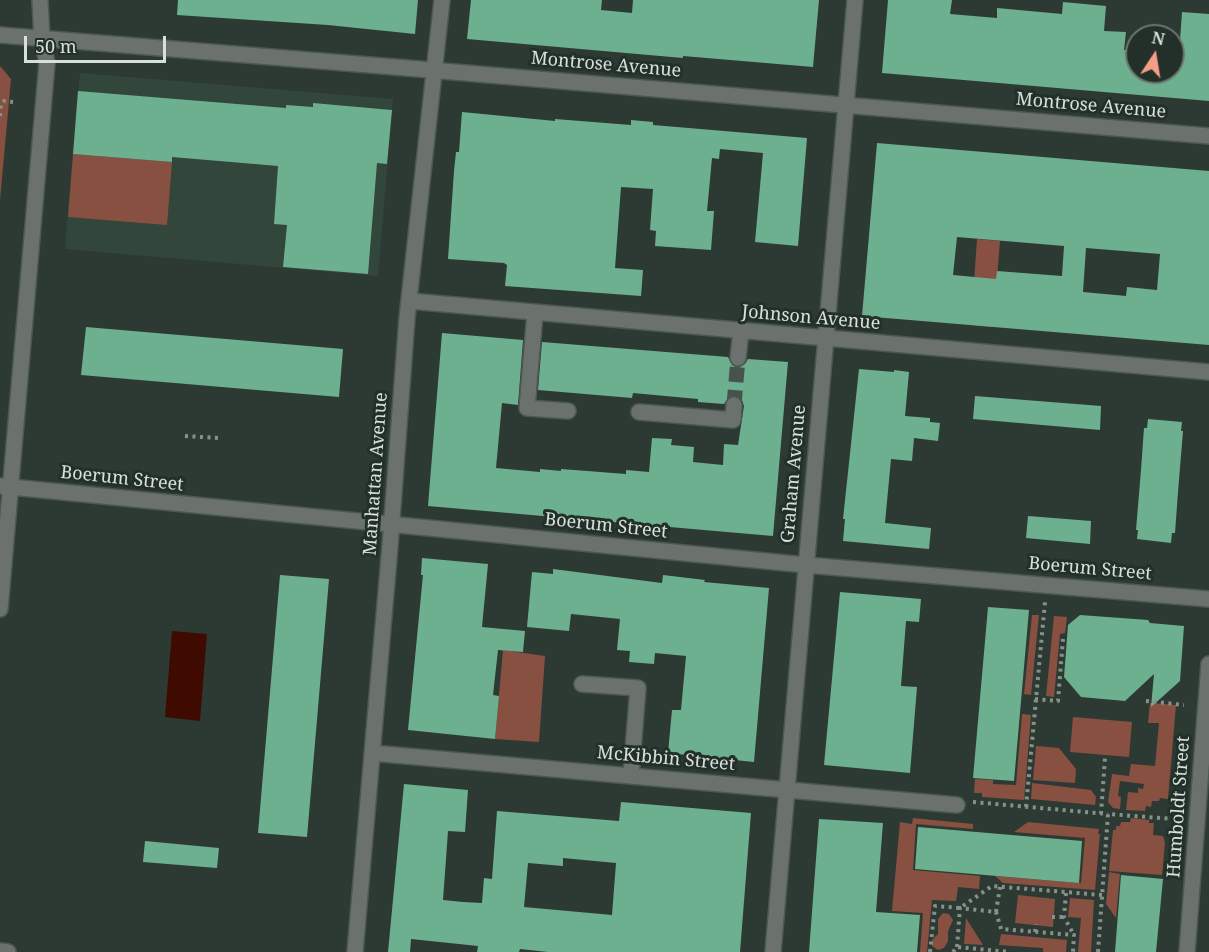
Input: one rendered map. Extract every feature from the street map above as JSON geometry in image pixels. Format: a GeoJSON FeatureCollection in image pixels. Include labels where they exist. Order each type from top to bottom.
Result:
{"type":"FeatureCollection","features":[{"type":"Feature","properties":{"kind":"street"},"geometry":{"type":"LineString","coordinates":[[0,609],[6,487],[47,63],[42,39],[40,0]]}},
{"type":"Feature","properties":{"kind":"street","name":"Manhattan Avenue"},"geometry":{"type":"LineString","coordinates":[[355,952],[392,524],[406,329],[441,0]]}},
{"type":"Feature","properties":{"kind":"street","name":"Graham Avenue"},"geometry":{"type":"LineString","coordinates":[[773,952],[855,0]]}},
{"type":"Feature","properties":{"kind":"street","name":"Montrose Avenue"},"geometry":{"type":"LineString","coordinates":[[0,35],[1209,136]]}},
{"type":"Feature","properties":{"kind":"street","name":"Johnson Avenue"},"geometry":{"type":"LineString","coordinates":[[410,301],[1209,372]]}},
{"type":"Feature","properties":{"kind":"street"},"geometry":{"type":"LineString","coordinates":[[535,313],[527,408],[568,411]]}},
{"type":"Feature","properties":{"kind":"street"},"geometry":{"type":"LineString","coordinates":[[738,358],[741,331]]}},
{"type":"Feature","properties":{"kind":"street"},"geometry":{"type":"LineString","coordinates":[[639,412],[733,420],[734,405]]}},
{"type":"Feature","properties":{"kind":"street","name":"Boerum Street"},"geometry":{"type":"LineString","coordinates":[[6,487],[806,565],[1209,599]]}},
{"type":"Feature","properties":{"kind":"street","name":"Humboldt Street"},"geometry":{"type":"LineString","coordinates":[[1187,952],[1209,664]]}},
{"type":"Feature","properties":{"kind":"street"},"geometry":{"type":"LineString","coordinates":[[582,684],[638,688],[631,775]]}},
{"type":"Feature","properties":{"kind":"street","name":"McKibbin Street"},"geometry":{"type":"LineString","coordinates":[[372,753],[957,805]]}},
{"type":"Feature","properties":{"kind":"street"},"geometry":{"type":"LineString","coordinates":[[0,951],[8,952]]}},
{"type":"Feature","properties":{"kind":"path"},"geometry":{"type":"LineString","coordinates":[[0,116],[1,104],[4,101],[14,102]]}},
{"type":"Feature","properties":{"kind":"path"},"geometry":{"type":"LineString","coordinates":[[185,436],[219,438]]}},
{"type":"Feature","properties":{"kind":"path"},"geometry":{"type":"LineString","coordinates":[[1026,807],[1045,602]]}},
{"type":"Feature","properties":{"kind":"path"},"geometry":{"type":"LineString","coordinates":[[1035,699],[1058,702],[1063,639]]}},
{"type":"Feature","properties":{"kind":"path"},"geometry":{"type":"LineString","coordinates":[[1146,701],[1184,705]]}},
{"type":"Feature","properties":{"kind":"path"},"geometry":{"type":"LineString","coordinates":[[1101,813],[1105,758]]}},
{"type":"Feature","properties":{"kind":"path"},"geometry":{"type":"LineString","coordinates":[[973,802],[1174,819]]}},
{"type":"Feature","properties":{"kind":"path"},"geometry":{"type":"LineString","coordinates":[[1098,952],[1108,814]]}},
{"type":"Feature","properties":{"kind":"path"},"geometry":{"type":"LineString","coordinates":[[960,908],[992,886],[1102,896]]}},
{"type":"Feature","properties":{"kind":"path"},"geometry":{"type":"LineString","coordinates":[[1000,887],[996,912],[1001,929],[1074,935]]}},
{"type":"Feature","properties":{"kind":"path"},"geometry":{"type":"LineString","coordinates":[[1066,893],[1064,917],[1074,935],[1073,952]]}},
{"type":"Feature","properties":{"kind":"path"},"geometry":{"type":"LineString","coordinates":[[930,952],[935,906],[996,912]]}},
{"type":"Feature","properties":{"kind":"path"},"geometry":{"type":"LineString","coordinates":[[953,952],[957,947],[960,908]]}},
{"type":"Feature","properties":{"kind":"path"},"geometry":{"type":"LineString","coordinates":[[1052,916],[1064,917]]}},
{"type":"Feature","properties":{"kind":"path"},"geometry":{"type":"LineString","coordinates":[[1035,932],[1036,924]]}},
{"type":"Feature","properties":{"kind":"path"},"geometry":{"type":"LineString","coordinates":[[957,947],[1010,952]]}},
{"type":"Feature","properties":{"kind":"shaded area"},"geometry":{"type":"Polygon","coordinates":[[[0,66],[11,79],[0,200],[0,66]]]}},
{"type":"Feature","properties":{"kind":"shaded area"},"geometry":{"type":"Polygon","coordinates":[[[80,73],[393,99],[378,276],[65,249],[80,73]]]}},
{"type":"Feature","properties":{"kind":"shaded area"},"geometry":{"type":"Polygon","coordinates":[[[73,154],[172,162],[167,225],[68,217],[73,154]]]}},
{"type":"Feature","properties":{"kind":"shaded area"},"geometry":{"type":"Polygon","coordinates":[[[977,239],[1000,241],[993,327],[971,325],[977,239]]]}},
{"type":"Feature","properties":{"kind":"shaded area"},"geometry":{"type":"Polygon","coordinates":[[[1032,615],[1039,615],[1031,695],[1024,694],[1032,615]]]}},
{"type":"Feature","properties":{"kind":"shaded area"},"geometry":{"type":"Polygon","coordinates":[[[1054,616],[1067,617],[1065,633],[1060,634],[1054,697],[1046,696],[1054,616]]]}},
{"type":"Feature","properties":{"kind":"shaded area"},"geometry":{"type":"Polygon","coordinates":[[[172,631],[207,634],[200,721],[165,717],[172,631]]]}},
{"type":"Feature","properties":{"kind":"shaded area"},"geometry":{"type":"Polygon","coordinates":[[[503,650],[545,656],[539,742],[495,739],[503,650]]]}},
{"type":"Feature","properties":{"kind":"shaded area"},"geometry":{"type":"Polygon","coordinates":[[[1150,703],[1176,705],[1168,799],[1160,798],[1159,801],[1152,801],[1151,807],[1146,806],[1145,811],[1126,810],[1128,792],[1138,793],[1138,788],[1143,789],[1144,784],[1120,781],[1118,796],[1121,797],[1120,809],[1113,808],[1108,802],[1112,774],[1129,776],[1131,764],[1155,766],[1159,723],[1148,723],[1150,703]]]}},
{"type":"Feature","properties":{"kind":"shaded area"},"geometry":{"type":"Polygon","coordinates":[[[1022,714],[1031,715],[1024,800],[982,797],[982,793],[974,793],[975,779],[993,780],[993,784],[1016,785],[1022,714]]]}},
{"type":"Feature","properties":{"kind":"shaded area"},"geometry":{"type":"Polygon","coordinates":[[[1073,717],[1132,722],[1129,757],[1070,752],[1073,717]]]}},
{"type":"Feature","properties":{"kind":"shaded area"},"geometry":{"type":"Polygon","coordinates":[[[1036,746],[1059,748],[1076,769],[1075,783],[1033,780],[1036,746]]]}},
{"type":"Feature","properties":{"kind":"shaded area"},"geometry":{"type":"Polygon","coordinates":[[[1032,783],[1091,790],[1096,797],[1095,805],[1031,799],[1032,783]]]}},
{"type":"Feature","properties":{"kind":"shaded area"},"geometry":{"type":"Polygon","coordinates":[[[913,818],[973,824],[973,829],[916,824],[913,870],[980,876],[979,889],[958,887],[956,901],[932,900],[927,952],[920,952],[923,913],[892,911],[900,822],[912,824],[913,818]]]}},
{"type":"Feature","properties":{"kind":"shaded area"},"geometry":{"type":"Polygon","coordinates":[[[1131,818],[1149,820],[1149,823],[1154,823],[1153,835],[1163,836],[1165,843],[1162,875],[1109,871],[1113,830],[1116,830],[1116,826],[1120,826],[1121,822],[1130,822],[1131,818]]]}},
{"type":"Feature","properties":{"kind":"shaded area"},"geometry":{"type":"Polygon","coordinates":[[[1028,822],[1099,829],[1095,890],[1003,883],[995,876],[1081,883],[1085,838],[1014,832],[1028,822]]]}},
{"type":"Feature","properties":{"kind":"shaded area"},"geometry":{"type":"Polygon","coordinates":[[[1109,872],[1120,874],[1116,918],[1106,904],[1109,872]]]}},
{"type":"Feature","properties":{"kind":"shaded area"},"geometry":{"type":"Polygon","coordinates":[[[1018,895],[1055,899],[1053,927],[1015,923],[1018,895]]]}},
{"type":"Feature","properties":{"kind":"shaded area"},"geometry":{"type":"Polygon","coordinates":[[[1070,898],[1094,900],[1091,952],[1078,952],[1081,918],[1068,917],[1070,898]]]}},
{"type":"Feature","properties":{"kind":"shaded area"},"geometry":{"type":"Polygon","coordinates":[[[943,913],[949,914],[953,920],[948,931],[948,941],[944,948],[938,950],[932,946],[932,940],[938,934],[938,919],[943,913]]]}},
{"type":"Feature","properties":{"kind":"shaded area"},"geometry":{"type":"Polygon","coordinates":[[[966,918],[983,945],[964,944],[966,918]]]}},
{"type":"Feature","properties":{"kind":"shaded area"},"geometry":{"type":"Polygon","coordinates":[[[1001,934],[1067,940],[1066,952],[1043,952],[1043,948],[999,945],[1001,934]]]}},
{"type":"Feature","properties":{"kind":"building"},"geometry":{"type":"Polygon","coordinates":[[[178,0],[418,0],[415,34],[328,25],[177,15],[178,0]]]}},
{"type":"Feature","properties":{"kind":"building"},"geometry":{"type":"Polygon","coordinates":[[[471,0],[602,0],[601,10],[632,13],[633,0],[819,0],[813,67],[467,39],[471,0]]]}},
{"type":"Feature","properties":{"kind":"building"},"geometry":{"type":"Polygon","coordinates":[[[888,0],[952,0],[950,14],[997,18],[997,8],[1062,14],[1063,2],[1106,6],[1104,31],[1125,32],[1125,84],[1185,84],[1185,24],[1181,24],[1182,12],[1209,14],[1209,101],[882,73],[888,0]]]}},
{"type":"Feature","properties":{"kind":"building"},"geometry":{"type":"Polygon","coordinates":[[[78,91],[286,108],[286,105],[313,107],[313,103],[392,110],[387,164],[377,163],[368,274],[283,267],[287,225],[274,224],[278,166],[172,157],[172,162],[73,154],[78,91]]]}},
{"type":"Feature","properties":{"kind":"building"},"geometry":{"type":"Polygon","coordinates":[[[462,112],[555,121],[555,119],[631,125],[631,120],[653,122],[653,125],[807,138],[798,246],[755,242],[763,153],[720,149],[719,159],[712,158],[707,211],[714,211],[711,250],[655,246],[656,231],[650,230],[653,189],[621,187],[615,268],[643,270],[641,296],[505,286],[507,265],[504,263],[448,259],[454,171],[456,152],[459,152],[462,112]]]}},
{"type":"Feature","properties":{"kind":"building"},"geometry":{"type":"Polygon","coordinates":[[[877,143],[1209,171],[1209,345],[862,316],[877,143]],[[957,237],[953,275],[996,279],[997,271],[1062,276],[1064,246],[957,237]],[[1086,248],[1083,292],[1126,296],[1127,287],[1157,290],[1160,254],[1086,248]]]}},
{"type":"Feature","properties":{"kind":"building"},"geometry":{"type":"Polygon","coordinates":[[[86,327],[343,349],[339,397],[81,375],[86,327]]]}},
{"type":"Feature","properties":{"kind":"building"},"geometry":{"type":"Polygon","coordinates":[[[442,333],[523,340],[518,405],[502,403],[496,468],[540,472],[540,469],[561,471],[561,469],[626,474],[626,470],[649,472],[652,438],[672,439],[671,445],[694,447],[693,462],[723,465],[724,444],[738,445],[744,406],[742,400],[735,395],[729,397],[724,404],[698,402],[698,399],[633,393],[632,398],[538,390],[542,342],[728,357],[732,365],[738,368],[748,359],[788,362],[773,536],[428,506],[442,333]]]}},
{"type":"Feature","properties":{"kind":"building"},"geometry":{"type":"Polygon","coordinates":[[[859,369],[909,372],[905,416],[930,418],[930,422],[940,423],[938,441],[914,438],[912,461],[891,459],[885,523],[931,528],[929,549],[843,541],[845,519],[843,519],[859,369]]]}},
{"type":"Feature","properties":{"kind":"building"},"geometry":{"type":"Polygon","coordinates":[[[975,396],[1101,406],[1100,430],[973,419],[975,396]]]}},
{"type":"Feature","properties":{"kind":"building"},"geometry":{"type":"Polygon","coordinates":[[[1148,419],[1182,422],[1175,533],[1172,533],[1171,543],[1137,539],[1144,428],[1147,428],[1148,419]]]}},
{"type":"Feature","properties":{"kind":"building"},"geometry":{"type":"Polygon","coordinates":[[[1028,516],[1091,521],[1090,544],[1026,538],[1028,516]]]}},
{"type":"Feature","properties":{"kind":"building"},"geometry":{"type":"Polygon","coordinates":[[[422,558],[488,564],[482,627],[525,631],[523,652],[498,650],[493,695],[499,696],[495,739],[408,730],[423,575],[421,575],[422,558]]]}},
{"type":"Feature","properties":{"kind":"building"},"geometry":{"type":"Polygon","coordinates":[[[553,569],[662,583],[663,575],[705,580],[704,582],[769,588],[754,762],[668,753],[672,710],[681,710],[686,656],[655,653],[654,664],[629,662],[630,651],[617,650],[620,619],[571,614],[569,631],[527,627],[532,572],[553,574],[553,569]]]}},
{"type":"Feature","properties":{"kind":"building"},"geometry":{"type":"Polygon","coordinates":[[[280,575],[329,579],[307,837],[258,833],[280,575]]]}},
{"type":"Feature","properties":{"kind":"building"},"geometry":{"type":"Polygon","coordinates":[[[840,592],[921,599],[919,622],[906,621],[901,686],[917,687],[910,773],[824,765],[840,592]]]}},
{"type":"Feature","properties":{"kind":"building"},"geometry":{"type":"Polygon","coordinates":[[[988,607],[1029,610],[1014,781],[973,778],[988,607]]]}},
{"type":"Feature","properties":{"kind":"building"},"geometry":{"type":"Polygon","coordinates":[[[1080,615],[1148,620],[1150,623],[1184,626],[1180,681],[1151,707],[1154,674],[1125,701],[1081,697],[1064,677],[1068,625],[1080,615]]]}},
{"type":"Feature","properties":{"kind":"building"},"geometry":{"type":"Polygon","coordinates":[[[404,784],[468,790],[465,832],[448,831],[443,900],[463,902],[482,903],[484,878],[492,879],[497,811],[619,821],[621,802],[751,813],[740,952],[548,952],[520,949],[519,952],[477,952],[478,946],[411,939],[410,952],[388,952],[404,784]],[[563,858],[563,866],[528,863],[524,907],[612,915],[616,863],[563,858]]]}},
{"type":"Feature","properties":{"kind":"building"},"geometry":{"type":"Polygon","coordinates":[[[819,819],[883,823],[876,912],[920,915],[917,952],[809,952],[819,819]]]}},
{"type":"Feature","properties":{"kind":"building"},"geometry":{"type":"Polygon","coordinates":[[[918,827],[1082,841],[1079,883],[915,869],[918,827]]]}},
{"type":"Feature","properties":{"kind":"building"},"geometry":{"type":"Polygon","coordinates":[[[145,841],[219,848],[217,868],[143,862],[145,841]]]}},
{"type":"Feature","properties":{"kind":"building"},"geometry":{"type":"Polygon","coordinates":[[[1121,875],[1163,879],[1156,952],[1115,952],[1121,875]]]}},
{"type":"Feature","properties":{"kind":"tunnel"},"geometry":{"type":"LineString","coordinates":[[734,405],[738,358]]}}]}
